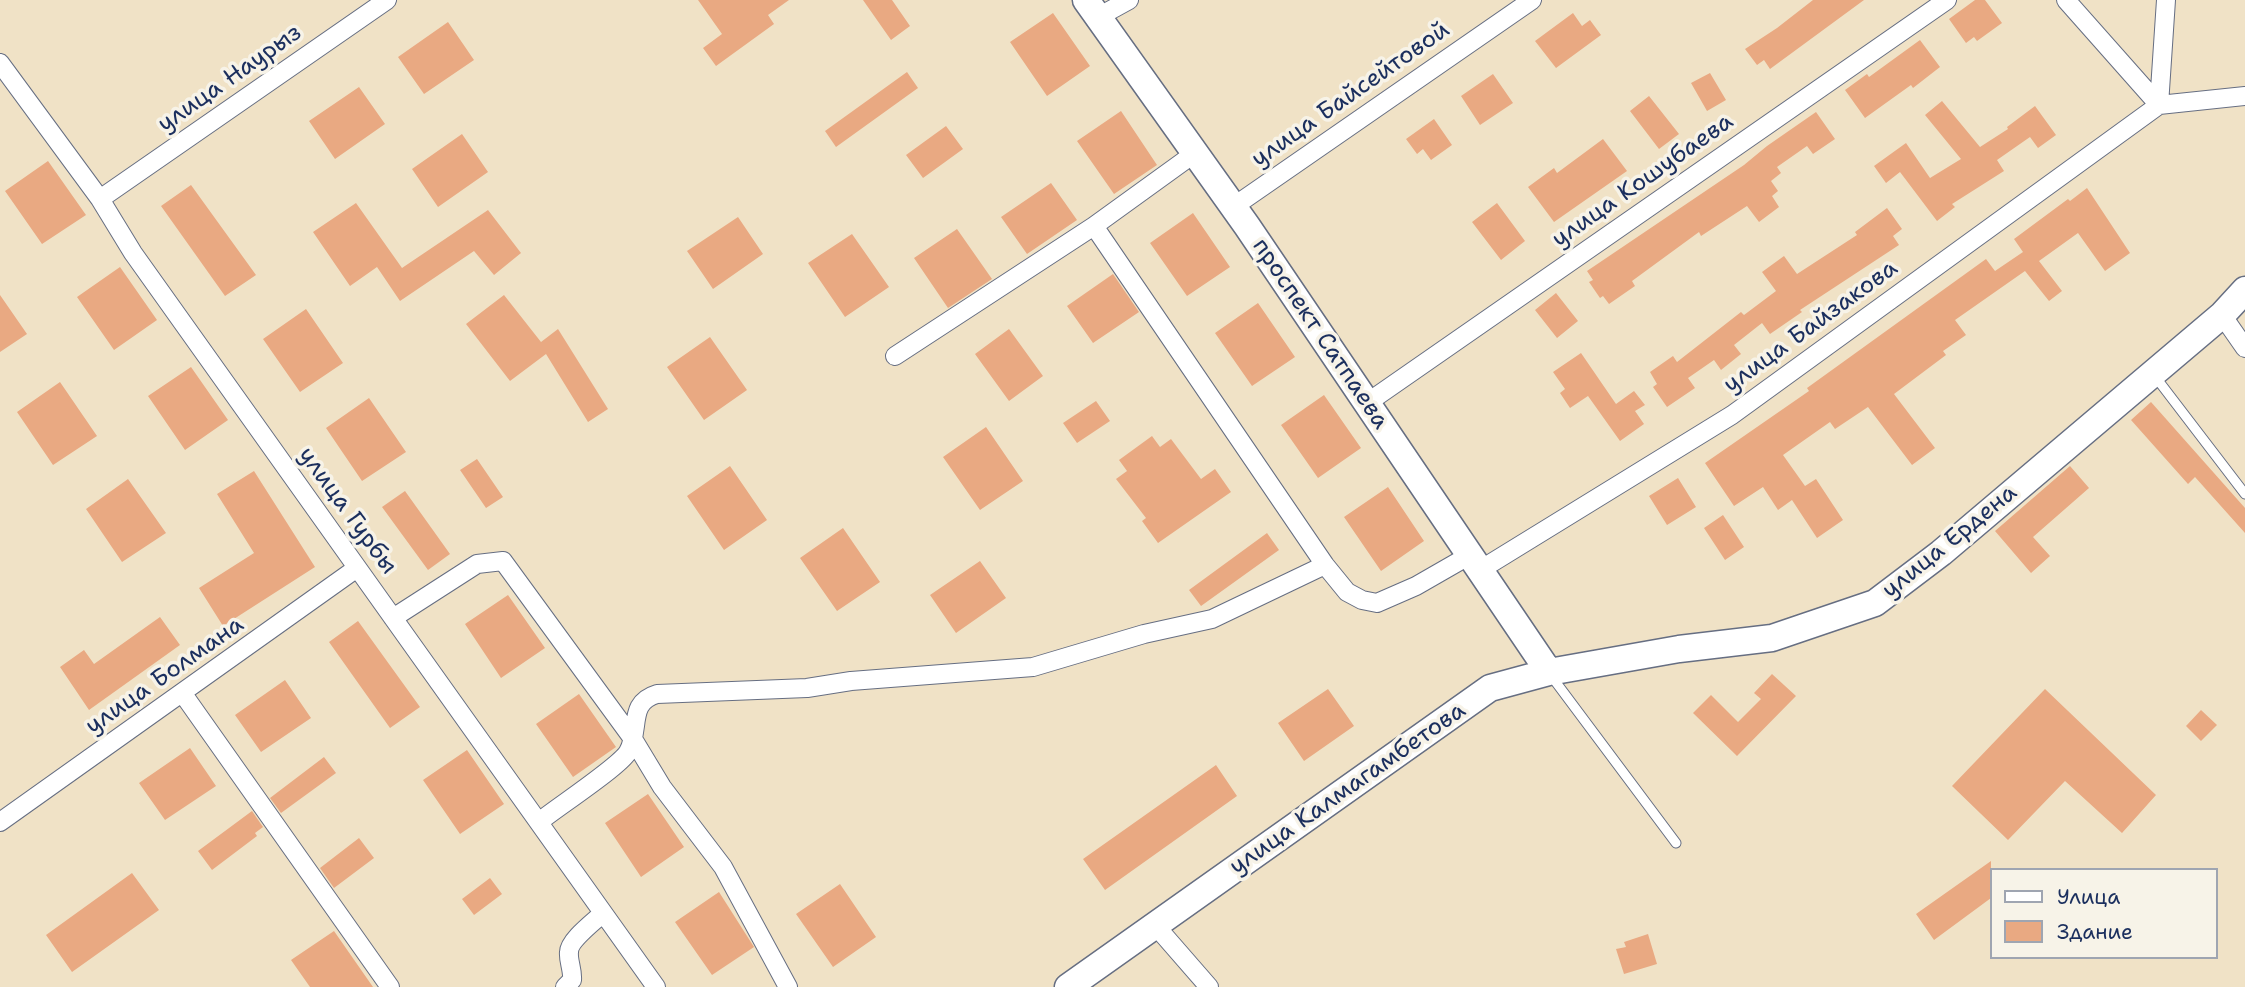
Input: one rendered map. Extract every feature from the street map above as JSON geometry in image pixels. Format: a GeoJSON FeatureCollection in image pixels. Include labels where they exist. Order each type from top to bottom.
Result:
{"type":"FeatureCollection","features":[{"type":"Feature","properties":{"kind":"street","name":"улица Наурыз"},"geometry":{"type":"LineString","coordinates":[[100,199],[387,0]]}},
{"type":"Feature","properties":{"kind":"street"},"geometry":{"type":"LineString","coordinates":[[1092,9],[1129,0]]}},
{"type":"Feature","properties":{"kind":"street","name":"улица Байсейтовой"},"geometry":{"type":"LineString","coordinates":[[1233,207],[1532,0]]}},
{"type":"Feature","properties":{"kind":"street","name":"улица Кошубаева"},"geometry":{"type":"LineString","coordinates":[[1367,403],[1947,0]]}},
{"type":"Feature","properties":{"kind":"street"},"geometry":{"type":"LineString","coordinates":[[2066,0],[2159,106]]}},
{"type":"Feature","properties":{"kind":"street"},"geometry":{"type":"LineString","coordinates":[[2159,106],[2166,0]]}},
{"type":"Feature","properties":{"kind":"street","name":"проспект Сатпаева"},"geometry":{"type":"LineString","coordinates":[[1092,9],[1233,207],[1549,672]]}},
{"type":"Feature","properties":{"kind":"street","name":"улица Гурбы"},"geometry":{"type":"LineString","coordinates":[[0,63],[100,199],[133,253],[656,987]]}},
{"type":"Feature","properties":{"kind":"street","name":"улица Байзакова"},"geometry":{"type":"LineString","coordinates":[[1094,226],[1325,565],[1347,592],[1362,600],[1377,603],[1475,563],[1732,415],[2159,106],[2245,96]]}},
{"type":"Feature","properties":{"kind":"street"},"geometry":{"type":"LineString","coordinates":[[895,356],[1094,226],[1195,153]]}},
{"type":"Feature","properties":{"kind":"street","name":"улица Ердена"},"geometry":{"type":"LineString","coordinates":[[1549,672],[1679,649],[1772,638],[1875,603],[1941,553],[2222,315],[2245,290]]}},
{"type":"Feature","properties":{"kind":"street"},"geometry":{"type":"LineString","coordinates":[[2222,315],[2245,348]]}},
{"type":"Feature","properties":{"kind":"street"},"geometry":{"type":"LineString","coordinates":[[393,618],[477,564],[503,561],[633,739],[662,787],[723,867],[788,987]]}},
{"type":"Feature","properties":{"kind":"street"},"geometry":{"type":"LineString","coordinates":[[539,822],[625,757],[633,739],[639,704],[646,697],[657,694],[807,688],[851,681],[1033,667],[1144,634],[1212,619],[1325,565]]}},
{"type":"Feature","properties":{"kind":"street","name":"улица Болмана"},"geometry":{"type":"LineString","coordinates":[[0,822],[358,568]]}},
{"type":"Feature","properties":{"kind":"street","name":"улица Калмагамбетова"},"geometry":{"type":"LineString","coordinates":[[1068,987],[1490,688],[1549,672]]}},
{"type":"Feature","properties":{"kind":"street"},"geometry":{"type":"LineString","coordinates":[[183,694],[390,987]]}},
{"type":"Feature","properties":{"kind":"street"},"geometry":{"type":"LineString","coordinates":[[565,987],[572,980],[569,952],[571,943],[603,913]]}},
{"type":"Feature","properties":{"kind":"street"},"geometry":{"type":"LineString","coordinates":[[1155,925],[1209,987]]}},
{"type":"Feature","properties":{"kind":"lane"},"geometry":{"type":"LineString","coordinates":[[2153,373],[2245,494]]}},
{"type":"Feature","properties":{"kind":"lane"},"geometry":{"type":"LineString","coordinates":[[1549,672],[1675,843]]}},
{"type":"Feature","properties":{"kind":"building"},"geometry":{"type":"Polygon","coordinates":[[[698,0],[789,0],[768,15],[774,24],[716,66],[703,48],[722,34],[698,0]]]}},
{"type":"Feature","properties":{"kind":"building"},"geometry":{"type":"Polygon","coordinates":[[[863,0],[892,0],[910,26],[891,40],[863,0]]]}},
{"type":"Feature","properties":{"kind":"building"},"geometry":{"type":"Polygon","coordinates":[[[1813,0],[1864,0],[1770,69],[1764,60],[1757,65],[1745,49],[1813,0]]]}},
{"type":"Feature","properties":{"kind":"building"},"geometry":{"type":"Polygon","coordinates":[[[1975,0],[1985,0],[2002,23],[1977,41],[1974,37],[1966,43],[1949,19],[1975,0]]]}},
{"type":"Feature","properties":{"kind":"building"},"geometry":{"type":"Polygon","coordinates":[[[1053,13],[1090,66],[1047,96],[1010,42],[1053,13]]]}},
{"type":"Feature","properties":{"kind":"building"},"geometry":{"type":"Polygon","coordinates":[[[1573,13],[1582,26],[1590,20],[1601,35],[1556,68],[1535,41],[1573,13]]]}},
{"type":"Feature","properties":{"kind":"building"},"geometry":{"type":"Polygon","coordinates":[[[448,22],[474,60],[424,94],[398,57],[448,22]]]}},
{"type":"Feature","properties":{"kind":"building"},"geometry":{"type":"Polygon","coordinates":[[[1920,40],[1940,67],[1913,88],[1911,85],[1865,118],[1845,90],[1867,74],[1869,77],[1920,40]]]}},
{"type":"Feature","properties":{"kind":"building"},"geometry":{"type":"Polygon","coordinates":[[[907,72],[918,88],[836,147],[825,131],[907,72]]]}},
{"type":"Feature","properties":{"kind":"building"},"geometry":{"type":"Polygon","coordinates":[[[1710,73],[1726,100],[1707,111],[1691,83],[1710,73]]]}},
{"type":"Feature","properties":{"kind":"building"},"geometry":{"type":"Polygon","coordinates":[[[1493,74],[1513,103],[1480,125],[1461,96],[1493,74]]]}},
{"type":"Feature","properties":{"kind":"building"},"geometry":{"type":"Polygon","coordinates":[[[359,87],[385,124],[335,159],[309,121],[359,87]]]}},
{"type":"Feature","properties":{"kind":"building"},"geometry":{"type":"Polygon","coordinates":[[[1649,96],[1679,134],[1659,149],[1630,111],[1649,96]]]}},
{"type":"Feature","properties":{"kind":"building"},"geometry":{"type":"Polygon","coordinates":[[[1942,101],[1980,147],[2008,129],[2007,127],[2035,106],[2056,135],[2038,148],[2030,137],[1997,160],[2004,171],[1952,204],[1955,207],[1937,221],[1900,172],[1886,183],[1874,166],[1906,143],[1930,178],[1961,159],[1925,115],[1942,101]]]}},
{"type":"Feature","properties":{"kind":"building"},"geometry":{"type":"Polygon","coordinates":[[[1121,111],[1157,165],[1114,194],[1077,141],[1121,111]]]}},
{"type":"Feature","properties":{"kind":"building"},"geometry":{"type":"Polygon","coordinates":[[[1816,112],[1835,139],[1813,154],[1807,146],[1777,167],[1781,173],[1771,181],[1778,191],[1772,196],[1779,207],[1759,222],[1747,206],[1701,236],[1699,232],[1632,281],[1635,286],[1609,304],[1603,296],[1600,298],[1589,282],[1593,280],[1587,271],[1744,165],[1816,112]]]}},
{"type":"Feature","properties":{"kind":"building"},"geometry":{"type":"Polygon","coordinates":[[[1434,119],[1452,145],[1431,160],[1423,149],[1417,154],[1406,139],[1434,119]]]}},
{"type":"Feature","properties":{"kind":"building"},"geometry":{"type":"Polygon","coordinates":[[[946,126],[963,149],[923,178],[906,155],[946,126]]]}},
{"type":"Feature","properties":{"kind":"building"},"geometry":{"type":"Polygon","coordinates":[[[462,134],[488,172],[438,207],[412,169],[462,134]]]}},
{"type":"Feature","properties":{"kind":"building"},"geometry":{"type":"Polygon","coordinates":[[[1603,139],[1627,171],[1554,222],[1528,187],[1554,168],[1557,173],[1603,139]]]}},
{"type":"Feature","properties":{"kind":"building"},"geometry":{"type":"Polygon","coordinates":[[[48,161],[86,215],[42,244],[5,191],[48,161]]]}},
{"type":"Feature","properties":{"kind":"building"},"geometry":{"type":"Polygon","coordinates":[[[1051,183],[1077,220],[1027,254],[1001,217],[1051,183]]]}},
{"type":"Feature","properties":{"kind":"building"},"geometry":{"type":"Polygon","coordinates":[[[191,185],[256,275],[225,296],[161,206],[191,185]]]}},
{"type":"Feature","properties":{"kind":"building"},"geometry":{"type":"Polygon","coordinates":[[[2087,188],[2130,253],[2105,271],[2078,233],[2039,261],[2062,291],[2049,301],[2025,271],[1955,320],[1966,335],[1943,351],[1946,355],[1894,394],[1935,448],[1912,465],[1868,407],[1835,429],[1830,422],[1783,455],[1805,486],[1816,479],[1843,520],[1817,538],[1792,500],[1778,510],[1763,487],[1734,506],[1705,463],[1809,391],[1807,388],[1986,259],[1995,271],[2023,252],[2014,239],[2087,188]]]}},
{"type":"Feature","properties":{"kind":"building"},"geometry":{"type":"Polygon","coordinates":[[[356,203],[402,268],[488,210],[521,253],[494,275],[474,251],[400,301],[377,267],[350,286],[313,232],[356,203]]]}},
{"type":"Feature","properties":{"kind":"building"},"geometry":{"type":"Polygon","coordinates":[[[1497,203],[1525,241],[1501,260],[1472,222],[1497,203]]]}},
{"type":"Feature","properties":{"kind":"building"},"geometry":{"type":"Polygon","coordinates":[[[1887,208],[1902,229],[1893,236],[1899,245],[1800,310],[1802,312],[1770,334],[1762,323],[1734,345],[1741,354],[1721,370],[1714,360],[1688,378],[1695,388],[1667,407],[1653,387],[1657,384],[1650,372],[1673,356],[1677,362],[1741,312],[1744,315],[1776,291],[1762,272],[1784,256],[1797,274],[1857,235],[1855,232],[1887,208]]]}},
{"type":"Feature","properties":{"kind":"building"},"geometry":{"type":"Polygon","coordinates":[[[1193,213],[1230,267],[1187,296],[1150,243],[1193,213]]]}},
{"type":"Feature","properties":{"kind":"building"},"geometry":{"type":"Polygon","coordinates":[[[738,217],[763,254],[713,289],[687,251],[738,217]]]}},
{"type":"Feature","properties":{"kind":"building"},"geometry":{"type":"Polygon","coordinates":[[[957,229],[992,279],[948,308],[914,258],[957,229]]]}},
{"type":"Feature","properties":{"kind":"building"},"geometry":{"type":"Polygon","coordinates":[[[852,234],[889,287],[845,317],[808,263],[852,234]]]}},
{"type":"Feature","properties":{"kind":"building"},"geometry":{"type":"Polygon","coordinates":[[[120,267],[157,320],[114,350],[77,297],[120,267]]]}},
{"type":"Feature","properties":{"kind":"building"},"geometry":{"type":"Polygon","coordinates":[[[1113,274],[1139,312],[1093,343],[1067,306],[1113,274]]]}},
{"type":"Feature","properties":{"kind":"building"},"geometry":{"type":"Polygon","coordinates":[[[1556,293],[1578,321],[1557,338],[1535,310],[1556,293]]]}},
{"type":"Feature","properties":{"kind":"building"},"geometry":{"type":"Polygon","coordinates":[[[0,295],[27,334],[0,352],[0,295]]]}},
{"type":"Feature","properties":{"kind":"building"},"geometry":{"type":"Polygon","coordinates":[[[504,295],[541,342],[558,329],[608,409],[588,422],[546,354],[510,381],[466,324],[504,295]]]}},
{"type":"Feature","properties":{"kind":"building"},"geometry":{"type":"Polygon","coordinates":[[[1258,303],[1295,357],[1252,386],[1215,333],[1258,303]]]}},
{"type":"Feature","properties":{"kind":"building"},"geometry":{"type":"Polygon","coordinates":[[[306,309],[343,363],[300,392],[263,339],[306,309]]]}},
{"type":"Feature","properties":{"kind":"building"},"geometry":{"type":"Polygon","coordinates":[[[1009,329],[1043,376],[1009,401],[975,354],[1009,329]]]}},
{"type":"Feature","properties":{"kind":"building"},"geometry":{"type":"Polygon","coordinates":[[[710,337],[747,390],[704,420],[667,367],[710,337]]]}},
{"type":"Feature","properties":{"kind":"building"},"geometry":{"type":"Polygon","coordinates":[[[1581,353],[1616,404],[1634,391],[1645,405],[1635,411],[1644,424],[1620,441],[1588,396],[1570,408],[1560,393],[1565,389],[1553,372],[1581,353]]]}},
{"type":"Feature","properties":{"kind":"building"},"geometry":{"type":"Polygon","coordinates":[[[191,367],[228,420],[185,450],[148,396],[191,367]]]}},
{"type":"Feature","properties":{"kind":"building"},"geometry":{"type":"Polygon","coordinates":[[[60,382],[97,436],[53,465],[17,412],[60,382]]]}},
{"type":"Feature","properties":{"kind":"building"},"geometry":{"type":"Polygon","coordinates":[[[1324,395],[1361,448],[1318,478],[1281,425],[1324,395]]]}},
{"type":"Feature","properties":{"kind":"building"},"geometry":{"type":"Polygon","coordinates":[[[369,398],[406,452],[362,481],[326,428],[369,398]]]}},
{"type":"Feature","properties":{"kind":"building"},"geometry":{"type":"Polygon","coordinates":[[[1096,401],[1110,421],[1077,443],[1063,423],[1096,401]]]}},
{"type":"Feature","properties":{"kind":"building"},"geometry":{"type":"Polygon","coordinates":[[[2151,402],[2245,508],[2245,533],[2195,477],[2188,484],[2131,420],[2151,402]]]}},
{"type":"Feature","properties":{"kind":"building"},"geometry":{"type":"Polygon","coordinates":[[[986,427],[1023,481],[980,510],[943,457],[986,427]]]}},
{"type":"Feature","properties":{"kind":"building"},"geometry":{"type":"Polygon","coordinates":[[[1152,436],[1160,447],[1171,439],[1201,479],[1215,469],[1231,492],[1158,543],[1142,521],[1146,518],[1116,479],[1127,471],[1119,460],[1152,436]]]}},
{"type":"Feature","properties":{"kind":"building"},"geometry":{"type":"Polygon","coordinates":[[[477,459],[503,497],[486,508],[460,470],[477,459]]]}},
{"type":"Feature","properties":{"kind":"building"},"geometry":{"type":"Polygon","coordinates":[[[730,466],[767,520],[724,550],[687,496],[730,466]]]}},
{"type":"Feature","properties":{"kind":"building"},"geometry":{"type":"Polygon","coordinates":[[[2070,466],[2089,488],[2033,537],[2050,556],[2031,573],[1995,531],[2070,466]]]}},
{"type":"Feature","properties":{"kind":"building"},"geometry":{"type":"Polygon","coordinates":[[[254,471],[315,567],[223,626],[199,588],[254,553],[217,494],[254,471]]]}},
{"type":"Feature","properties":{"kind":"building"},"geometry":{"type":"Polygon","coordinates":[[[1678,478],[1696,507],[1667,525],[1649,496],[1678,478]]]}},
{"type":"Feature","properties":{"kind":"building"},"geometry":{"type":"Polygon","coordinates":[[[128,479],[166,533],[122,562],[86,509],[128,479]]]}},
{"type":"Feature","properties":{"kind":"building"},"geometry":{"type":"Polygon","coordinates":[[[1388,487],[1424,541],[1381,571],[1344,517],[1388,487]]]}},
{"type":"Feature","properties":{"kind":"building"},"geometry":{"type":"Polygon","coordinates":[[[405,491],[450,554],[428,570],[382,507],[405,491]]]}},
{"type":"Feature","properties":{"kind":"building"},"geometry":{"type":"Polygon","coordinates":[[[1723,515],[1744,547],[1725,560],[1704,528],[1723,515]]]}},
{"type":"Feature","properties":{"kind":"building"},"geometry":{"type":"Polygon","coordinates":[[[843,528],[880,582],[837,611],[800,558],[843,528]]]}},
{"type":"Feature","properties":{"kind":"building"},"geometry":{"type":"Polygon","coordinates":[[[1267,533],[1279,550],[1201,606],[1189,590],[1267,533]]]}},
{"type":"Feature","properties":{"kind":"building"},"geometry":{"type":"Polygon","coordinates":[[[980,561],[1006,598],[956,633],[930,595],[980,561]]]}},
{"type":"Feature","properties":{"kind":"building"},"geometry":{"type":"Polygon","coordinates":[[[508,595],[545,648],[501,678],[465,624],[508,595]]]}},
{"type":"Feature","properties":{"kind":"building"},"geometry":{"type":"Polygon","coordinates":[[[160,617],[180,645],[89,710],[60,667],[84,650],[94,664],[160,617]]]}},
{"type":"Feature","properties":{"kind":"building"},"geometry":{"type":"Polygon","coordinates":[[[358,621],[420,707],[390,728],[329,642],[358,621]]]}},
{"type":"Feature","properties":{"kind":"building"},"geometry":{"type":"Polygon","coordinates":[[[1772,674],[1796,696],[1737,756],[1693,713],[1711,695],[1738,722],[1761,699],[1754,693],[1772,674]]]}},
{"type":"Feature","properties":{"kind":"building"},"geometry":{"type":"Polygon","coordinates":[[[285,680],[311,718],[261,752],[235,715],[285,680]]]}},
{"type":"Feature","properties":{"kind":"building"},"geometry":{"type":"Polygon","coordinates":[[[1328,689],[1354,726],[1304,761],[1278,723],[1328,689]]]}},
{"type":"Feature","properties":{"kind":"building"},"geometry":{"type":"Polygon","coordinates":[[[2045,689],[2156,795],[2122,833],[2065,781],[2008,840],[1952,786],[2045,689]]]}},
{"type":"Feature","properties":{"kind":"building"},"geometry":{"type":"Polygon","coordinates":[[[579,694],[616,747],[573,777],[536,724],[579,694]]]}},
{"type":"Feature","properties":{"kind":"building"},"geometry":{"type":"Polygon","coordinates":[[[2201,710],[2217,725],[2201,741],[2186,726],[2201,710]]]}},
{"type":"Feature","properties":{"kind":"building"},"geometry":{"type":"Polygon","coordinates":[[[190,748],[216,786],[165,820],[139,783],[190,748]]]}},
{"type":"Feature","properties":{"kind":"building"},"geometry":{"type":"Polygon","coordinates":[[[467,750],[504,804],[460,834],[423,780],[467,750]]]}},
{"type":"Feature","properties":{"kind":"building"},"geometry":{"type":"Polygon","coordinates":[[[324,757],[336,773],[281,813],[270,798],[324,757]]]}},
{"type":"Feature","properties":{"kind":"building"},"geometry":{"type":"Polygon","coordinates":[[[1216,765],[1237,796],[1105,890],[1083,859],[1216,765]]]}},
{"type":"Feature","properties":{"kind":"building"},"geometry":{"type":"Polygon","coordinates":[[[648,794],[684,847],[641,877],[605,823],[648,794]]]}},
{"type":"Feature","properties":{"kind":"building"},"geometry":{"type":"Polygon","coordinates":[[[252,811],[263,827],[255,833],[257,836],[212,870],[198,851],[252,811]]]}},
{"type":"Feature","properties":{"kind":"building"},"geometry":{"type":"Polygon","coordinates":[[[359,838],[374,858],[334,888],[320,868],[359,838]]]}},
{"type":"Feature","properties":{"kind":"building"},"geometry":{"type":"Polygon","coordinates":[[[1991,861],[1990,899],[1934,940],[1916,914],[1991,861]]]}},
{"type":"Feature","properties":{"kind":"building"},"geometry":{"type":"Polygon","coordinates":[[[132,873],[159,910],[72,972],[46,935],[132,873]]]}},
{"type":"Feature","properties":{"kind":"building"},"geometry":{"type":"Polygon","coordinates":[[[490,878],[502,894],[474,915],[462,899],[490,878]]]}},
{"type":"Feature","properties":{"kind":"building"},"geometry":{"type":"Polygon","coordinates":[[[840,884],[876,937],[833,967],[796,914],[840,884]]]}},
{"type":"Feature","properties":{"kind":"building"},"geometry":{"type":"Polygon","coordinates":[[[719,892],[754,947],[712,975],[675,922],[719,892]]]}},
{"type":"Feature","properties":{"kind":"building"},"geometry":{"type":"Polygon","coordinates":[[[334,931],[373,987],[310,987],[291,960],[334,931]]]}},
{"type":"Feature","properties":{"kind":"building"},"geometry":{"type":"Polygon","coordinates":[[[1648,934],[1657,964],[1624,974],[1616,949],[1626,947],[1624,942],[1648,934]]]}}]}
